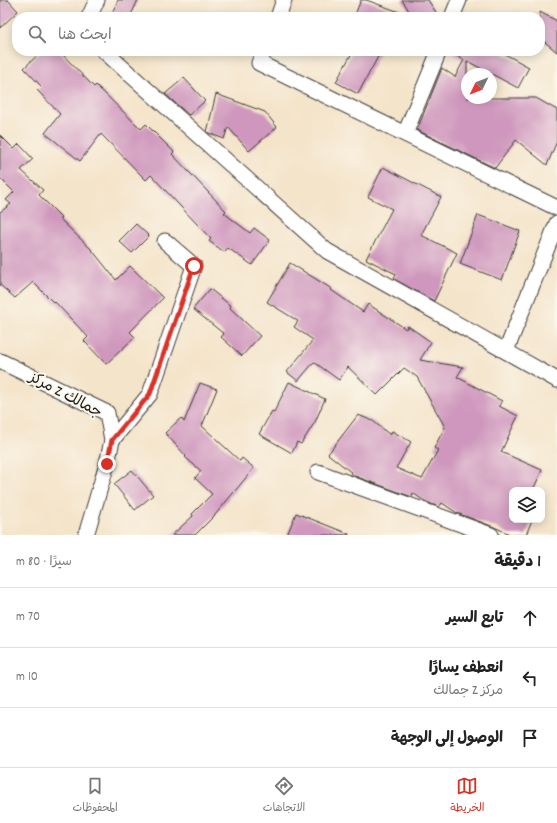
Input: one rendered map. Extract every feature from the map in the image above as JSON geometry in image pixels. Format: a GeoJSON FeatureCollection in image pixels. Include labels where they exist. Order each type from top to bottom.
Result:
{"type":"FeatureCollection","features":[{"type":"Feature","properties":{"kind":"street"},"geometry":{"type":"LineString","coordinates":[[91,12],[97,0]]}},
{"type":"Feature","properties":{"kind":"street"},"geometry":{"type":"LineString","coordinates":[[280,12],[284,0]]}},
{"type":"Feature","properties":{"kind":"street"},"geometry":{"type":"LineString","coordinates":[[454,12],[459,0]]}},
{"type":"Feature","properties":{"kind":"street"},"geometry":{"type":"LineString","coordinates":[[110,56],[327,251],[557,380]]}},
{"type":"Feature","properties":{"kind":"street"},"geometry":{"type":"LineString","coordinates":[[262,56],[259,64],[557,208]]}},
{"type":"Feature","properties":{"kind":"street"},"geometry":{"type":"LineString","coordinates":[[405,134],[437,56]]}},
{"type":"Feature","properties":{"kind":"street"},"geometry":{"type":"LineString","coordinates":[[506,351],[557,223]]}},
{"type":"Feature","properties":{"kind":"street"},"geometry":{"type":"LineString","coordinates":[[112,440],[150,394],[194,266],[165,241]]}},
{"type":"Feature","properties":{"kind":"street","name":"مركز Z جمالك"},"geometry":{"type":"LineString","coordinates":[[0,361],[107,413],[112,440],[107,464],[86,535]]}},
{"type":"Feature","properties":{"kind":"street"},"geometry":{"type":"LineString","coordinates":[[318,472],[491,535]]}},
{"type":"Feature","properties":{"kind":"building"},"geometry":{"type":"Polygon","coordinates":[[[0,0],[8,0],[18,11],[12,12],[12,17],[0,28],[0,0]]]}},
{"type":"Feature","properties":{"kind":"building"},"geometry":{"type":"Polygon","coordinates":[[[118,0],[138,0],[132,12],[112,12],[118,0]]]}},
{"type":"Feature","properties":{"kind":"building"},"geometry":{"type":"Polygon","coordinates":[[[361,0],[366,0],[400,12],[356,12],[361,0]]]}},
{"type":"Feature","properties":{"kind":"building"},"geometry":{"type":"Polygon","coordinates":[[[402,0],[428,0],[436,12],[410,12],[402,0]]]}},
{"type":"Feature","properties":{"kind":"building"},"geometry":{"type":"Polygon","coordinates":[[[545,15],[557,21],[557,52],[545,42],[545,15]]]}},
{"type":"Feature","properties":{"kind":"building"},"geometry":{"type":"Polygon","coordinates":[[[37,56],[64,56],[94,87],[96,85],[141,129],[146,124],[174,152],[172,154],[226,211],[224,213],[250,233],[254,228],[270,240],[252,265],[228,248],[224,252],[209,241],[211,239],[151,175],[146,180],[101,134],[80,161],[45,133],[60,114],[37,90],[41,86],[24,68],[37,56]]]}},
{"type":"Feature","properties":{"kind":"building"},"geometry":{"type":"Polygon","coordinates":[[[350,56],[378,56],[358,94],[336,82],[350,56]]]}},
{"type":"Feature","properties":{"kind":"building"},"geometry":{"type":"Polygon","coordinates":[[[457,56],[508,56],[529,67],[518,88],[497,77],[497,68],[480,68],[467,61],[467,68],[461,68],[461,104],[497,104],[497,98],[536,98],[557,110],[557,141],[547,165],[516,140],[495,168],[417,130],[442,68],[455,77],[464,60],[457,56]]]}},
{"type":"Feature","properties":{"kind":"building"},"geometry":{"type":"Polygon","coordinates":[[[184,78],[205,101],[189,115],[165,94],[184,78]]]}},
{"type":"Feature","properties":{"kind":"building"},"geometry":{"type":"Polygon","coordinates":[[[216,94],[265,112],[277,127],[249,151],[228,127],[224,139],[207,132],[216,94]]]}},
{"type":"Feature","properties":{"kind":"building"},"geometry":{"type":"Polygon","coordinates":[[[0,135],[14,149],[19,144],[33,159],[21,170],[43,190],[39,195],[62,218],[60,219],[92,250],[116,280],[130,266],[163,298],[130,332],[135,337],[106,364],[84,341],[88,337],[55,302],[54,303],[33,282],[15,298],[0,285],[0,212],[11,204],[6,200],[14,192],[0,178],[0,135]]]}},
{"type":"Feature","properties":{"kind":"building"},"geometry":{"type":"Polygon","coordinates":[[[383,167],[441,197],[421,235],[457,253],[434,301],[394,279],[396,274],[366,259],[392,209],[368,197],[383,167]]]}},
{"type":"Feature","properties":{"kind":"building"},"geometry":{"type":"Polygon","coordinates":[[[478,215],[520,231],[502,280],[460,264],[478,215]]]}},
{"type":"Feature","properties":{"kind":"building"},"geometry":{"type":"Polygon","coordinates":[[[136,224],[149,236],[132,253],[119,241],[136,224]]]}},
{"type":"Feature","properties":{"kind":"building"},"geometry":{"type":"Polygon","coordinates":[[[290,263],[332,289],[331,290],[363,312],[368,304],[406,329],[408,326],[431,342],[420,360],[463,367],[457,377],[502,401],[499,406],[518,416],[501,452],[542,470],[534,487],[509,487],[509,523],[531,523],[526,535],[512,535],[457,513],[442,503],[439,507],[424,501],[413,493],[412,497],[352,475],[352,473],[328,454],[358,415],[373,421],[390,435],[392,431],[411,442],[396,468],[422,479],[438,450],[434,448],[445,427],[417,377],[404,368],[377,395],[348,367],[339,380],[314,362],[298,381],[287,372],[313,340],[294,327],[298,321],[267,302],[290,263]]]}},
{"type":"Feature","properties":{"kind":"building"},"geometry":{"type":"Polygon","coordinates":[[[210,289],[231,306],[230,308],[260,336],[242,356],[221,337],[224,334],[193,309],[210,289]]]}},
{"type":"Feature","properties":{"kind":"building"},"geometry":{"type":"Polygon","coordinates":[[[289,382],[325,399],[315,422],[301,444],[297,442],[292,453],[259,434],[272,411],[274,412],[289,382]]]}},
{"type":"Feature","properties":{"kind":"building"},"geometry":{"type":"Polygon","coordinates":[[[200,383],[217,389],[202,426],[240,461],[242,458],[254,468],[215,515],[195,535],[172,535],[193,516],[192,514],[212,494],[195,478],[201,471],[185,457],[186,456],[165,433],[181,418],[184,422],[200,383]]]}},
{"type":"Feature","properties":{"kind":"building"},"geometry":{"type":"Polygon","coordinates":[[[132,470],[153,495],[135,510],[114,484],[132,470]]]}},
{"type":"Feature","properties":{"kind":"building"},"geometry":{"type":"Polygon","coordinates":[[[296,513],[349,534],[349,535],[287,535],[296,513]]]}},
{"type":"Feature","properties":{"kind":"route"},"geometry":{"type":"LineString","coordinates":[[107,464],[112,440],[150,394],[194,266]]}}]}
